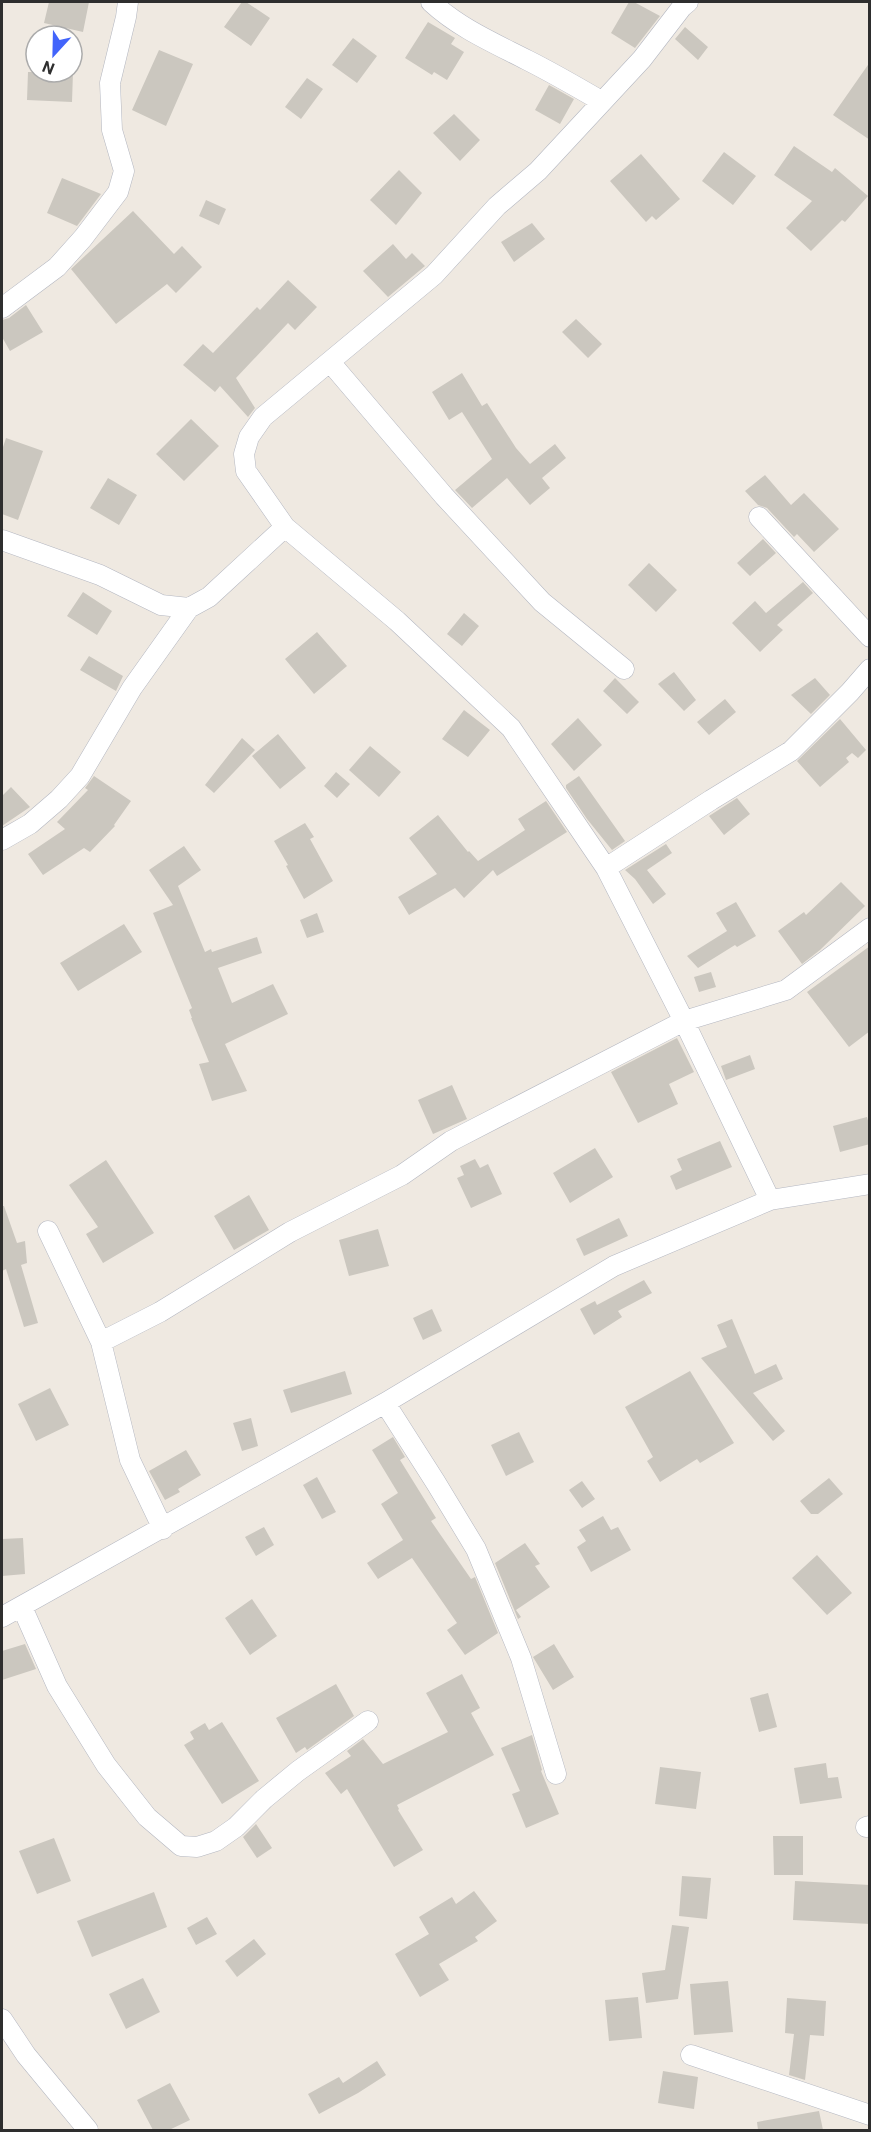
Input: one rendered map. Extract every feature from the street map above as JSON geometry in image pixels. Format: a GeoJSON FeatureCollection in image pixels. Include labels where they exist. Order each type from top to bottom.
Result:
{"type":"FeatureCollection","features":[{"type":"Feature","properties":{"kind":"street"},"geometry":{"type":"LineString","coordinates":[[2,308],[57,267],[83,238],[118,192],[124,171],[112,130],[110,83],[128,2]]}},
{"type":"Feature","properties":{"kind":"street"},"geometry":{"type":"LineString","coordinates":[[431,2],[447,16],[477,34],[558,75],[601,101]]}},
{"type":"Feature","properties":{"kind":"street"},"geometry":{"type":"LineString","coordinates":[[688,2],[642,59],[538,171],[496,206],[434,275],[263,417],[249,436],[244,454],[246,471],[285,527],[397,621],[511,728],[606,868],[684,1021],[770,1200]]}},
{"type":"Feature","properties":{"kind":"street"},"geometry":{"type":"LineString","coordinates":[[330,362],[444,496],[542,602],[624,669]]}},
{"type":"Feature","properties":{"kind":"street"},"geometry":{"type":"LineString","coordinates":[[759,517],[870,637]]}},
{"type":"Feature","properties":{"kind":"street"},"geometry":{"type":"LineString","coordinates":[[2,840],[30,824],[80,776],[132,688],[189,608],[209,597],[285,527]]}},
{"type":"Feature","properties":{"kind":"street"},"geometry":{"type":"LineString","coordinates":[[2,540],[100,575],[161,604],[189,608]]}},
{"type":"Feature","properties":{"kind":"street"},"geometry":{"type":"LineString","coordinates":[[606,868],[791,751],[870,669]]}},
{"type":"Feature","properties":{"kind":"street"},"geometry":{"type":"LineString","coordinates":[[101,1342],[160,1312],[290,1232],[402,1175],[452,1141],[684,1021],[786,990],[870,928]]}},
{"type":"Feature","properties":{"kind":"street"},"geometry":{"type":"LineString","coordinates":[[2,1617],[385,1403],[614,1266],[770,1200],[870,1184]]}},
{"type":"Feature","properties":{"kind":"street"},"geometry":{"type":"LineString","coordinates":[[48,1231],[101,1342],[130,1460],[163,1528]]}},
{"type":"Feature","properties":{"kind":"street"},"geometry":{"type":"LineString","coordinates":[[385,1403],[476,1549],[521,1658],[556,1774]]}},
{"type":"Feature","properties":{"kind":"street"},"geometry":{"type":"LineString","coordinates":[[22,1607],[57,1686],[106,1765],[147,1818],[181,1845],[197,1846],[216,1841],[236,1827],[264,1799],[298,1771],[368,1721]]}},
{"type":"Feature","properties":{"kind":"street"},"geometry":{"type":"LineString","coordinates":[[2,2019],[26,2055],[88,2130]]}},
{"type":"Feature","properties":{"kind":"street"},"geometry":{"type":"LineString","coordinates":[[691,2055],[870,2115]]}},
{"type":"Feature","properties":{"kind":"building"},"geometry":{"type":"Polygon","coordinates":[[[49,2],[89,2],[84,27],[84,24],[44,23],[49,2]]]}},
{"type":"Feature","properties":{"kind":"building"},"geometry":{"type":"Polygon","coordinates":[[[242,2],[246,2],[270,18],[251,46],[224,27],[242,2]]]}},
{"type":"Feature","properties":{"kind":"building"},"geometry":{"type":"Polygon","coordinates":[[[629,2],[634,2],[660,16],[635,48],[611,33],[629,2]]]}},
{"type":"Feature","properties":{"kind":"building"},"geometry":{"type":"Polygon","coordinates":[[[428,22],[455,38],[451,44],[464,52],[447,80],[434,72],[432,75],[405,58],[428,22]]]}},
{"type":"Feature","properties":{"kind":"building"},"geometry":{"type":"Polygon","coordinates":[[[685,27],[708,47],[698,60],[675,39],[685,27]]]}},
{"type":"Feature","properties":{"kind":"building"},"geometry":{"type":"Polygon","coordinates":[[[353,38],[377,56],[357,83],[332,65],[353,38]]]}},
{"type":"Feature","properties":{"kind":"building"},"geometry":{"type":"Polygon","coordinates":[[[159,50],[193,64],[166,126],[132,110],[159,50]]]}},
{"type":"Feature","properties":{"kind":"building"},"geometry":{"type":"Polygon","coordinates":[[[870,62],[870,140],[833,115],[870,62]]]}},
{"type":"Feature","properties":{"kind":"building"},"geometry":{"type":"Polygon","coordinates":[[[307,78],[323,89],[301,119],[285,107],[307,78]]]}},
{"type":"Feature","properties":{"kind":"building"},"geometry":{"type":"Polygon","coordinates":[[[28,84],[73,84],[72,102],[27,100],[28,84]]]}},
{"type":"Feature","properties":{"kind":"building"},"geometry":{"type":"Polygon","coordinates":[[[549,85],[574,99],[560,124],[535,110],[549,85]]]}},
{"type":"Feature","properties":{"kind":"building"},"geometry":{"type":"Polygon","coordinates":[[[454,114],[480,140],[460,161],[433,133],[454,114]]]}},
{"type":"Feature","properties":{"kind":"building"},"geometry":{"type":"Polygon","coordinates":[[[794,146],[832,172],[835,168],[868,196],[845,222],[842,220],[811,251],[786,228],[812,201],[774,175],[794,146]]]}},
{"type":"Feature","properties":{"kind":"building"},"geometry":{"type":"Polygon","coordinates":[[[724,152],[756,176],[733,205],[702,181],[724,152]]]}},
{"type":"Feature","properties":{"kind":"building"},"geometry":{"type":"Polygon","coordinates":[[[641,154],[680,199],[656,220],[652,216],[646,222],[610,181],[641,154]]]}},
{"type":"Feature","properties":{"kind":"building"},"geometry":{"type":"Polygon","coordinates":[[[399,170],[422,193],[396,225],[370,200],[399,170]]]}},
{"type":"Feature","properties":{"kind":"building"},"geometry":{"type":"Polygon","coordinates":[[[62,178],[101,194],[77,226],[47,213],[62,178]]]}},
{"type":"Feature","properties":{"kind":"building"},"geometry":{"type":"Polygon","coordinates":[[[206,200],[226,209],[219,225],[199,216],[206,200]]]}},
{"type":"Feature","properties":{"kind":"building"},"geometry":{"type":"Polygon","coordinates":[[[133,211],[174,254],[182,246],[202,267],[176,293],[167,284],[116,324],[71,269],[133,211]]]}},
{"type":"Feature","properties":{"kind":"building"},"geometry":{"type":"Polygon","coordinates":[[[532,223],[545,239],[514,262],[501,242],[532,223]]]}},
{"type":"Feature","properties":{"kind":"building"},"geometry":{"type":"Polygon","coordinates":[[[393,244],[406,259],[412,253],[425,266],[388,297],[363,271],[393,244]]]}},
{"type":"Feature","properties":{"kind":"building"},"geometry":{"type":"Polygon","coordinates":[[[288,280],[317,307],[295,330],[288,323],[236,378],[255,408],[248,417],[220,386],[215,392],[183,365],[203,344],[213,353],[257,307],[260,310],[288,280]]]}},
{"type":"Feature","properties":{"kind":"building"},"geometry":{"type":"Polygon","coordinates":[[[26,305],[43,332],[10,351],[2,337],[2,320],[9,318],[26,305]]]}},
{"type":"Feature","properties":{"kind":"building"},"geometry":{"type":"Polygon","coordinates":[[[576,319],[602,344],[588,358],[562,332],[576,319]]]}},
{"type":"Feature","properties":{"kind":"building"},"geometry":{"type":"Polygon","coordinates":[[[462,373],[482,406],[487,403],[516,448],[530,464],[555,444],[566,458],[542,478],[550,488],[530,505],[507,478],[472,508],[455,490],[492,459],[462,412],[449,420],[432,392],[462,373]]]}},
{"type":"Feature","properties":{"kind":"building"},"geometry":{"type":"Polygon","coordinates":[[[191,419],[219,446],[184,481],[156,454],[191,419]]]}},
{"type":"Feature","properties":{"kind":"building"},"geometry":{"type":"Polygon","coordinates":[[[6,438],[43,451],[18,520],[2,514],[2,450],[6,438]]]}},
{"type":"Feature","properties":{"kind":"building"},"geometry":{"type":"Polygon","coordinates":[[[765,475],[791,505],[804,493],[839,529],[814,552],[797,534],[794,537],[767,508],[758,505],[745,491],[765,475]]]}},
{"type":"Feature","properties":{"kind":"building"},"geometry":{"type":"Polygon","coordinates":[[[108,478],[137,495],[119,525],[90,508],[108,478]]]}},
{"type":"Feature","properties":{"kind":"building"},"geometry":{"type":"Polygon","coordinates":[[[763,539],[776,553],[750,576],[737,563],[763,539]]]}},
{"type":"Feature","properties":{"kind":"building"},"geometry":{"type":"Polygon","coordinates":[[[649,563],[677,590],[656,612],[628,585],[649,563]]]}},
{"type":"Feature","properties":{"kind":"building"},"geometry":{"type":"Polygon","coordinates":[[[803,582],[813,593],[777,625],[783,630],[760,652],[732,623],[755,601],[766,613],[803,582]]]}},
{"type":"Feature","properties":{"kind":"building"},"geometry":{"type":"Polygon","coordinates":[[[83,592],[112,611],[97,635],[67,616],[83,592]]]}},
{"type":"Feature","properties":{"kind":"building"},"geometry":{"type":"Polygon","coordinates":[[[464,613],[479,626],[462,646],[447,634],[464,613]]]}},
{"type":"Feature","properties":{"kind":"building"},"geometry":{"type":"Polygon","coordinates":[[[317,632],[347,666],[314,694],[285,659],[317,632]]]}},
{"type":"Feature","properties":{"kind":"building"},"geometry":{"type":"Polygon","coordinates":[[[89,656],[123,676],[116,691],[80,670],[89,656]]]}},
{"type":"Feature","properties":{"kind":"building"},"geometry":{"type":"Polygon","coordinates":[[[674,672],[696,700],[684,711],[658,684],[674,672]]]}},
{"type":"Feature","properties":{"kind":"building"},"geometry":{"type":"Polygon","coordinates":[[[615,678],[639,702],[627,714],[603,691],[615,678]]]}},
{"type":"Feature","properties":{"kind":"building"},"geometry":{"type":"Polygon","coordinates":[[[815,678],[830,695],[811,714],[791,695],[815,678]]]}},
{"type":"Feature","properties":{"kind":"building"},"geometry":{"type":"Polygon","coordinates":[[[725,699],[736,712],[709,735],[697,722],[725,699]]]}},
{"type":"Feature","properties":{"kind":"building"},"geometry":{"type":"Polygon","coordinates":[[[464,710],[490,730],[468,757],[442,739],[464,710]]]}},
{"type":"Feature","properties":{"kind":"building"},"geometry":{"type":"Polygon","coordinates":[[[578,718],[602,745],[574,771],[551,744],[578,718]]]}},
{"type":"Feature","properties":{"kind":"building"},"geometry":{"type":"Polygon","coordinates":[[[840,719],[866,750],[858,758],[852,753],[846,758],[849,762],[820,787],[797,761],[840,719]]]}},
{"type":"Feature","properties":{"kind":"building"},"geometry":{"type":"Polygon","coordinates":[[[278,734],[306,768],[280,789],[252,756],[278,734]]]}},
{"type":"Feature","properties":{"kind":"building"},"geometry":{"type":"Polygon","coordinates":[[[242,738],[255,750],[214,793],[205,785],[242,738]]]}},
{"type":"Feature","properties":{"kind":"building"},"geometry":{"type":"Polygon","coordinates":[[[370,746],[401,772],[379,797],[349,770],[370,746]]]}},
{"type":"Feature","properties":{"kind":"building"},"geometry":{"type":"Polygon","coordinates":[[[336,772],[350,784],[337,798],[324,786],[336,772]]]}},
{"type":"Feature","properties":{"kind":"building"},"geometry":{"type":"Polygon","coordinates":[[[94,776],[131,801],[115,826],[90,852],[84,848],[43,875],[28,854],[65,829],[57,822],[88,790],[85,788],[94,776]]]}},
{"type":"Feature","properties":{"kind":"building"},"geometry":{"type":"Polygon","coordinates":[[[579,776],[625,841],[612,850],[566,788],[566,785],[579,776]]]}},
{"type":"Feature","properties":{"kind":"building"},"geometry":{"type":"Polygon","coordinates":[[[11,787],[30,807],[2,826],[2,796],[11,787]]]}},
{"type":"Feature","properties":{"kind":"building"},"geometry":{"type":"Polygon","coordinates":[[[737,798],[750,814],[724,835],[709,816],[737,798]]]}},
{"type":"Feature","properties":{"kind":"building"},"geometry":{"type":"Polygon","coordinates":[[[546,801],[567,832],[497,876],[493,870],[464,898],[455,888],[409,915],[398,897],[437,874],[409,838],[438,815],[478,861],[525,830],[518,819],[546,801]]]}},
{"type":"Feature","properties":{"kind":"building"},"geometry":{"type":"Polygon","coordinates":[[[305,823],[314,837],[310,839],[333,881],[304,899],[274,841],[305,823]]]}},
{"type":"Feature","properties":{"kind":"building"},"geometry":{"type":"Polygon","coordinates":[[[666,844],[672,853],[647,870],[666,894],[653,904],[635,879],[625,870],[666,844]]]}},
{"type":"Feature","properties":{"kind":"building"},"geometry":{"type":"Polygon","coordinates":[[[184,846],[201,870],[178,886],[205,952],[211,949],[212,952],[257,937],[262,953],[218,968],[232,1003],[273,984],[288,1014],[225,1044],[247,1091],[212,1101],[199,1064],[209,1062],[191,1018],[189,1010],[192,1008],[153,913],[173,905],[149,870],[184,846]]]}},
{"type":"Feature","properties":{"kind":"building"},"geometry":{"type":"Polygon","coordinates":[[[841,882],[865,906],[820,950],[802,964],[778,931],[804,912],[806,915],[841,882]]]}},
{"type":"Feature","properties":{"kind":"building"},"geometry":{"type":"Polygon","coordinates":[[[736,902],[756,936],[737,947],[735,945],[698,968],[687,956],[727,931],[716,913],[736,902]]]}},
{"type":"Feature","properties":{"kind":"building"},"geometry":{"type":"Polygon","coordinates":[[[317,913],[324,932],[307,938],[300,920],[317,913]]]}},
{"type":"Feature","properties":{"kind":"building"},"geometry":{"type":"Polygon","coordinates":[[[124,924],[142,952],[78,991],[60,963],[124,924]]]}},
{"type":"Feature","properties":{"kind":"building"},"geometry":{"type":"Polygon","coordinates":[[[870,946],[870,1031],[849,1047],[807,992],[870,946]]]}},
{"type":"Feature","properties":{"kind":"building"},"geometry":{"type":"Polygon","coordinates":[[[711,972],[716,987],[699,992],[694,977],[711,972]]]}},
{"type":"Feature","properties":{"kind":"building"},"geometry":{"type":"Polygon","coordinates":[[[677,1038],[694,1072],[669,1084],[678,1104],[638,1123],[611,1072],[677,1038]]]}},
{"type":"Feature","properties":{"kind":"building"},"geometry":{"type":"Polygon","coordinates":[[[750,1055],[755,1069],[726,1080],[721,1066],[750,1055]]]}},
{"type":"Feature","properties":{"kind":"building"},"geometry":{"type":"Polygon","coordinates":[[[452,1085],[467,1119],[433,1134],[418,1100],[452,1085]]]}},
{"type":"Feature","properties":{"kind":"building"},"geometry":{"type":"Polygon","coordinates":[[[867,1117],[870,1144],[840,1152],[833,1126],[867,1117]]]}},
{"type":"Feature","properties":{"kind":"building"},"geometry":{"type":"Polygon","coordinates":[[[720,1141],[732,1167],[676,1190],[670,1176],[682,1170],[677,1159],[720,1141]]]}},
{"type":"Feature","properties":{"kind":"building"},"geometry":{"type":"Polygon","coordinates":[[[595,1148],[613,1177],[570,1203],[553,1173],[595,1148]]]}},
{"type":"Feature","properties":{"kind":"building"},"geometry":{"type":"Polygon","coordinates":[[[475,1159],[480,1168],[488,1164],[502,1194],[471,1208],[457,1178],[464,1175],[460,1166],[475,1159]]]}},
{"type":"Feature","properties":{"kind":"building"},"geometry":{"type":"Polygon","coordinates":[[[106,1160],[154,1233],[103,1263],[86,1234],[98,1227],[69,1185],[106,1160]]]}},
{"type":"Feature","properties":{"kind":"building"},"geometry":{"type":"Polygon","coordinates":[[[249,1195],[269,1230],[234,1250],[214,1216],[249,1195]]]}},
{"type":"Feature","properties":{"kind":"building"},"geometry":{"type":"Polygon","coordinates":[[[2,1206],[4,1206],[17,1243],[25,1241],[27,1263],[21,1265],[38,1323],[24,1327],[6,1269],[2,1271],[2,1206]]]}},
{"type":"Feature","properties":{"kind":"building"},"geometry":{"type":"Polygon","coordinates":[[[619,1218],[628,1236],[584,1256],[576,1239],[619,1218]]]}},
{"type":"Feature","properties":{"kind":"building"},"geometry":{"type":"Polygon","coordinates":[[[378,1229],[389,1266],[349,1276],[339,1240],[378,1229]]]}},
{"type":"Feature","properties":{"kind":"building"},"geometry":{"type":"Polygon","coordinates":[[[644,1280],[652,1293],[618,1311],[622,1317],[594,1335],[580,1309],[595,1301],[597,1305],[644,1280]]]}},
{"type":"Feature","properties":{"kind":"building"},"geometry":{"type":"Polygon","coordinates":[[[432,1309],[442,1331],[423,1340],[413,1318],[432,1309]]]}},
{"type":"Feature","properties":{"kind":"building"},"geometry":{"type":"Polygon","coordinates":[[[732,1319],[755,1374],[776,1364],[783,1379],[753,1393],[785,1431],[773,1441],[701,1358],[727,1347],[717,1325],[732,1319]]]}},
{"type":"Feature","properties":{"kind":"building"},"geometry":{"type":"Polygon","coordinates":[[[345,1371],[352,1394],[291,1413],[283,1390],[345,1371]]]}},
{"type":"Feature","properties":{"kind":"building"},"geometry":{"type":"Polygon","coordinates":[[[690,1371],[734,1443],[700,1463],[697,1459],[660,1482],[647,1461],[653,1457],[625,1407],[690,1371]]]}},
{"type":"Feature","properties":{"kind":"building"},"geometry":{"type":"Polygon","coordinates":[[[50,1388],[69,1425],[36,1441],[18,1404],[50,1388]]]}},
{"type":"Feature","properties":{"kind":"building"},"geometry":{"type":"Polygon","coordinates":[[[251,1418],[258,1446],[242,1451],[233,1423],[251,1418]]]}},
{"type":"Feature","properties":{"kind":"building"},"geometry":{"type":"Polygon","coordinates":[[[519,1432],[534,1462],[506,1476],[491,1445],[519,1432]]]}},
{"type":"Feature","properties":{"kind":"building"},"geometry":{"type":"Polygon","coordinates":[[[393,1437],[405,1457],[400,1460],[436,1518],[431,1521],[471,1579],[475,1577],[498,1633],[465,1655],[447,1630],[457,1623],[412,1558],[378,1579],[367,1563],[403,1540],[381,1504],[398,1493],[372,1450],[393,1437]]]}},
{"type":"Feature","properties":{"kind":"building"},"geometry":{"type":"Polygon","coordinates":[[[186,1450],[201,1475],[178,1489],[180,1492],[165,1500],[149,1471],[186,1450]]]}},
{"type":"Feature","properties":{"kind":"building"},"geometry":{"type":"Polygon","coordinates":[[[317,1477],[336,1512],[322,1519],[303,1485],[317,1477]]]}},
{"type":"Feature","properties":{"kind":"building"},"geometry":{"type":"Polygon","coordinates":[[[829,1478],[843,1494],[818,1514],[811,1514],[800,1501],[829,1478]]]}},
{"type":"Feature","properties":{"kind":"building"},"geometry":{"type":"Polygon","coordinates":[[[582,1481],[595,1499],[582,1508],[569,1490],[582,1481]]]}},
{"type":"Feature","properties":{"kind":"building"},"geometry":{"type":"Polygon","coordinates":[[[603,1516],[611,1530],[618,1527],[631,1550],[591,1572],[577,1547],[586,1541],[579,1530],[603,1516]]]}},
{"type":"Feature","properties":{"kind":"building"},"geometry":{"type":"Polygon","coordinates":[[[264,1527],[274,1545],[256,1556],[245,1537],[264,1527]]]}},
{"type":"Feature","properties":{"kind":"building"},"geometry":{"type":"Polygon","coordinates":[[[23,1538],[25,1574],[2,1576],[2,1539],[23,1538]]]}},
{"type":"Feature","properties":{"kind":"building"},"geometry":{"type":"Polygon","coordinates":[[[525,1543],[540,1564],[535,1566],[550,1587],[516,1610],[521,1617],[518,1619],[495,1563],[525,1543]]]}},
{"type":"Feature","properties":{"kind":"building"},"geometry":{"type":"Polygon","coordinates":[[[817,1555],[852,1593],[827,1615],[792,1578],[817,1555]]]}},
{"type":"Feature","properties":{"kind":"building"},"geometry":{"type":"Polygon","coordinates":[[[252,1599],[277,1636],[250,1655],[225,1618],[252,1599]]]}},
{"type":"Feature","properties":{"kind":"building"},"geometry":{"type":"Polygon","coordinates":[[[25,1644],[36,1669],[2,1680],[2,1651],[25,1644]]]}},
{"type":"Feature","properties":{"kind":"building"},"geometry":{"type":"Polygon","coordinates":[[[554,1644],[574,1677],[553,1690],[533,1657],[554,1644]]]}},
{"type":"Feature","properties":{"kind":"building"},"geometry":{"type":"Polygon","coordinates":[[[462,1674],[480,1708],[471,1713],[494,1755],[397,1805],[423,1850],[394,1867],[347,1789],[341,1794],[325,1773],[351,1756],[347,1751],[363,1739],[383,1764],[448,1732],[426,1693],[462,1674]]]}},
{"type":"Feature","properties":{"kind":"building"},"geometry":{"type":"Polygon","coordinates":[[[336,1684],[354,1716],[307,1750],[305,1747],[296,1753],[276,1718],[336,1684]]]}},
{"type":"Feature","properties":{"kind":"building"},"geometry":{"type":"Polygon","coordinates":[[[768,1693],[777,1727],[759,1732],[750,1698],[768,1693]]]}},
{"type":"Feature","properties":{"kind":"building"},"geometry":{"type":"Polygon","coordinates":[[[222,1722],[259,1781],[222,1804],[184,1745],[194,1739],[190,1732],[205,1723],[209,1730],[222,1722]]]}},
{"type":"Feature","properties":{"kind":"building"},"geometry":{"type":"Polygon","coordinates":[[[532,1735],[541,1771],[559,1814],[526,1828],[512,1794],[520,1791],[501,1748],[532,1735]]]}},
{"type":"Feature","properties":{"kind":"building"},"geometry":{"type":"Polygon","coordinates":[[[826,1763],[828,1778],[838,1777],[842,1798],[800,1804],[794,1768],[826,1763]]]}},
{"type":"Feature","properties":{"kind":"building"},"geometry":{"type":"Polygon","coordinates":[[[660,1767],[701,1772],[696,1809],[655,1804],[660,1767]]]}},
{"type":"Feature","properties":{"kind":"building"},"geometry":{"type":"Polygon","coordinates":[[[256,1824],[272,1848],[257,1858],[243,1837],[256,1824]]]}},
{"type":"Feature","properties":{"kind":"building"},"geometry":{"type":"Polygon","coordinates":[[[773,1836],[803,1836],[803,1875],[774,1875],[773,1836]]]}},
{"type":"Feature","properties":{"kind":"building"},"geometry":{"type":"Polygon","coordinates":[[[54,1838],[71,1881],[37,1894],[19,1851],[54,1838]]]}},
{"type":"Feature","properties":{"kind":"building"},"geometry":{"type":"Polygon","coordinates":[[[682,1876],[711,1878],[707,1919],[679,1916],[682,1876]]]}},
{"type":"Feature","properties":{"kind":"building"},"geometry":{"type":"Polygon","coordinates":[[[795,1881],[870,1885],[870,1924],[793,1920],[795,1881]]]}},
{"type":"Feature","properties":{"kind":"building"},"geometry":{"type":"Polygon","coordinates":[[[474,1891],[497,1921],[475,1937],[478,1941],[439,1964],[449,1980],[420,1997],[395,1954],[429,1934],[419,1917],[452,1897],[456,1904],[474,1891]]]}},
{"type":"Feature","properties":{"kind":"building"},"geometry":{"type":"Polygon","coordinates":[[[154,1892],[167,1927],[92,1957],[77,1921],[154,1892]]]}},
{"type":"Feature","properties":{"kind":"building"},"geometry":{"type":"Polygon","coordinates":[[[207,1917],[217,1934],[196,1945],[187,1928],[207,1917]]]}},
{"type":"Feature","properties":{"kind":"building"},"geometry":{"type":"Polygon","coordinates":[[[672,1925],[689,1927],[678,1999],[646,2003],[642,1973],[665,1970],[672,1925]]]}},
{"type":"Feature","properties":{"kind":"building"},"geometry":{"type":"Polygon","coordinates":[[[254,1939],[266,1954],[237,1977],[225,1961],[254,1939]]]}},
{"type":"Feature","properties":{"kind":"building"},"geometry":{"type":"Polygon","coordinates":[[[143,1978],[160,2012],[126,2029],[109,1994],[143,1978]]]}},
{"type":"Feature","properties":{"kind":"building"},"geometry":{"type":"Polygon","coordinates":[[[728,1981],[733,2032],[694,2035],[690,1984],[728,1981]]]}},
{"type":"Feature","properties":{"kind":"building"},"geometry":{"type":"Polygon","coordinates":[[[638,1997],[642,2038],[609,2041],[605,2000],[638,1997]]]}},
{"type":"Feature","properties":{"kind":"building"},"geometry":{"type":"Polygon","coordinates":[[[787,1998],[826,2001],[824,2036],[810,2035],[805,2080],[789,2075],[794,2034],[785,2033],[787,1998]]]}},
{"type":"Feature","properties":{"kind":"building"},"geometry":{"type":"Polygon","coordinates":[[[377,2061],[386,2075],[319,2114],[308,2094],[339,2077],[343,2083],[377,2061]]]}},
{"type":"Feature","properties":{"kind":"building"},"geometry":{"type":"Polygon","coordinates":[[[663,2071],[698,2077],[694,2109],[658,2103],[663,2071]]]}},
{"type":"Feature","properties":{"kind":"building"},"geometry":{"type":"Polygon","coordinates":[[[170,2083],[190,2120],[169,2130],[153,2130],[137,2100],[170,2083]]]}},
{"type":"Feature","properties":{"kind":"building"},"geometry":{"type":"Polygon","coordinates":[[[819,2111],[823,2130],[758,2130],[757,2122],[819,2111]]]}}]}
